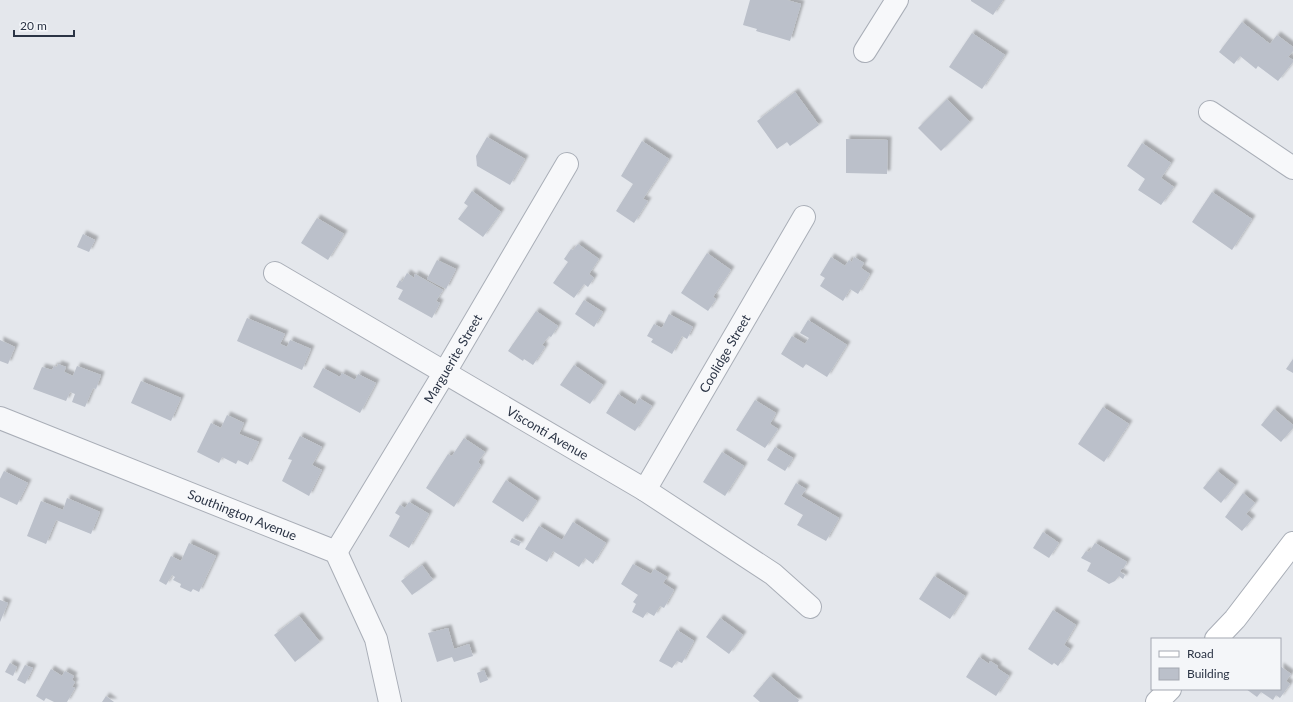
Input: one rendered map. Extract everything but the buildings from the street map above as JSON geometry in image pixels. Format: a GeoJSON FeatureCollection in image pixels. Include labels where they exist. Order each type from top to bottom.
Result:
{"type":"FeatureCollection","features":[{"type":"Feature","properties":{"kind":"main road"},"geometry":{"type":"LineString","coordinates":[[1217,638],[1235,619],[1293,542]]}},
{"type":"Feature","properties":{"kind":"main road"},"geometry":{"type":"LineString","coordinates":[[1157,702],[1169,690]]}},
{"type":"Feature","properties":{"kind":"street"},"geometry":{"type":"LineString","coordinates":[[865,51],[897,0]]}},
{"type":"Feature","properties":{"kind":"street"},"geometry":{"type":"LineString","coordinates":[[1210,112],[1293,168]]}},
{"type":"Feature","properties":{"kind":"street","name":"Marguerite Street"},"geometry":{"type":"LineString","coordinates":[[336,552],[445,372],[567,164]]}},
{"type":"Feature","properties":{"kind":"street","name":"Coolidge Street"},"geometry":{"type":"LineString","coordinates":[[645,490],[804,217]]}},
{"type":"Feature","properties":{"kind":"street","name":"Visconti Avenue"},"geometry":{"type":"LineString","coordinates":[[275,273],[645,490],[773,574],[810,607]]}},
{"type":"Feature","properties":{"kind":"street","name":"Southington Avenue"},"geometry":{"type":"LineString","coordinates":[[0,418],[336,552]]}},
{"type":"Feature","properties":{"kind":"street"},"geometry":{"type":"LineString","coordinates":[[336,552],[376,639],[390,702]]}}]}
